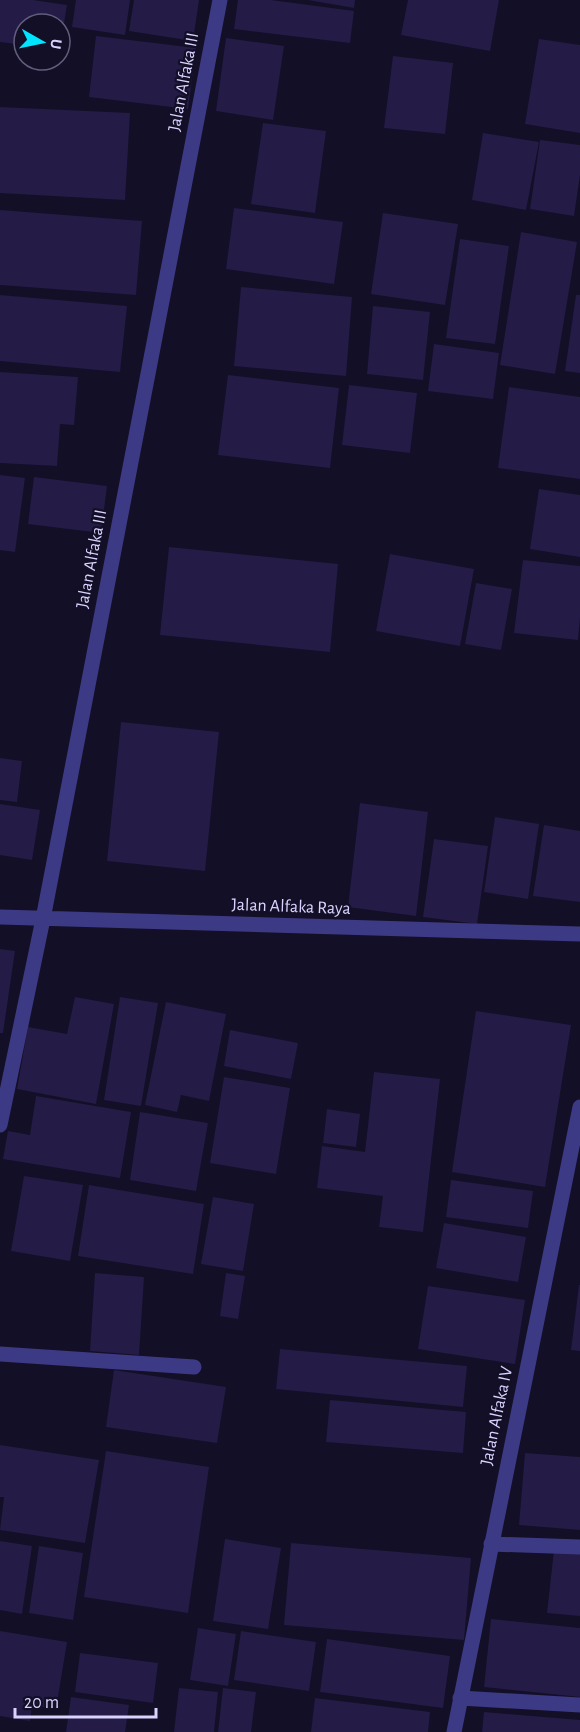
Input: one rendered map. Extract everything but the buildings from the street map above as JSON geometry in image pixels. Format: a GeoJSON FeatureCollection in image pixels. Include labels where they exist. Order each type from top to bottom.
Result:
{"type":"FeatureCollection","features":[{"type":"Feature","properties":{"kind":"street","name":"Jalan Alfaka III"},"geometry":{"type":"LineString","coordinates":[[0,1125],[43,919],[220,0]]}},
{"type":"Feature","properties":{"kind":"street","name":"Jalan Alfaka Raya"},"geometry":{"type":"LineString","coordinates":[[0,917],[580,934]]}},
{"type":"Feature","properties":{"kind":"street","name":"Jalan Alfaka IV"},"geometry":{"type":"LineString","coordinates":[[454,1732],[580,1107]]}},
{"type":"Feature","properties":{"kind":"street"},"geometry":{"type":"LineString","coordinates":[[0,1354],[194,1367]]}},
{"type":"Feature","properties":{"kind":"street"},"geometry":{"type":"LineString","coordinates":[[491,1544],[580,1547]]}},
{"type":"Feature","properties":{"kind":"street"},"geometry":{"type":"LineString","coordinates":[[460,1698],[580,1705]]}}]}
